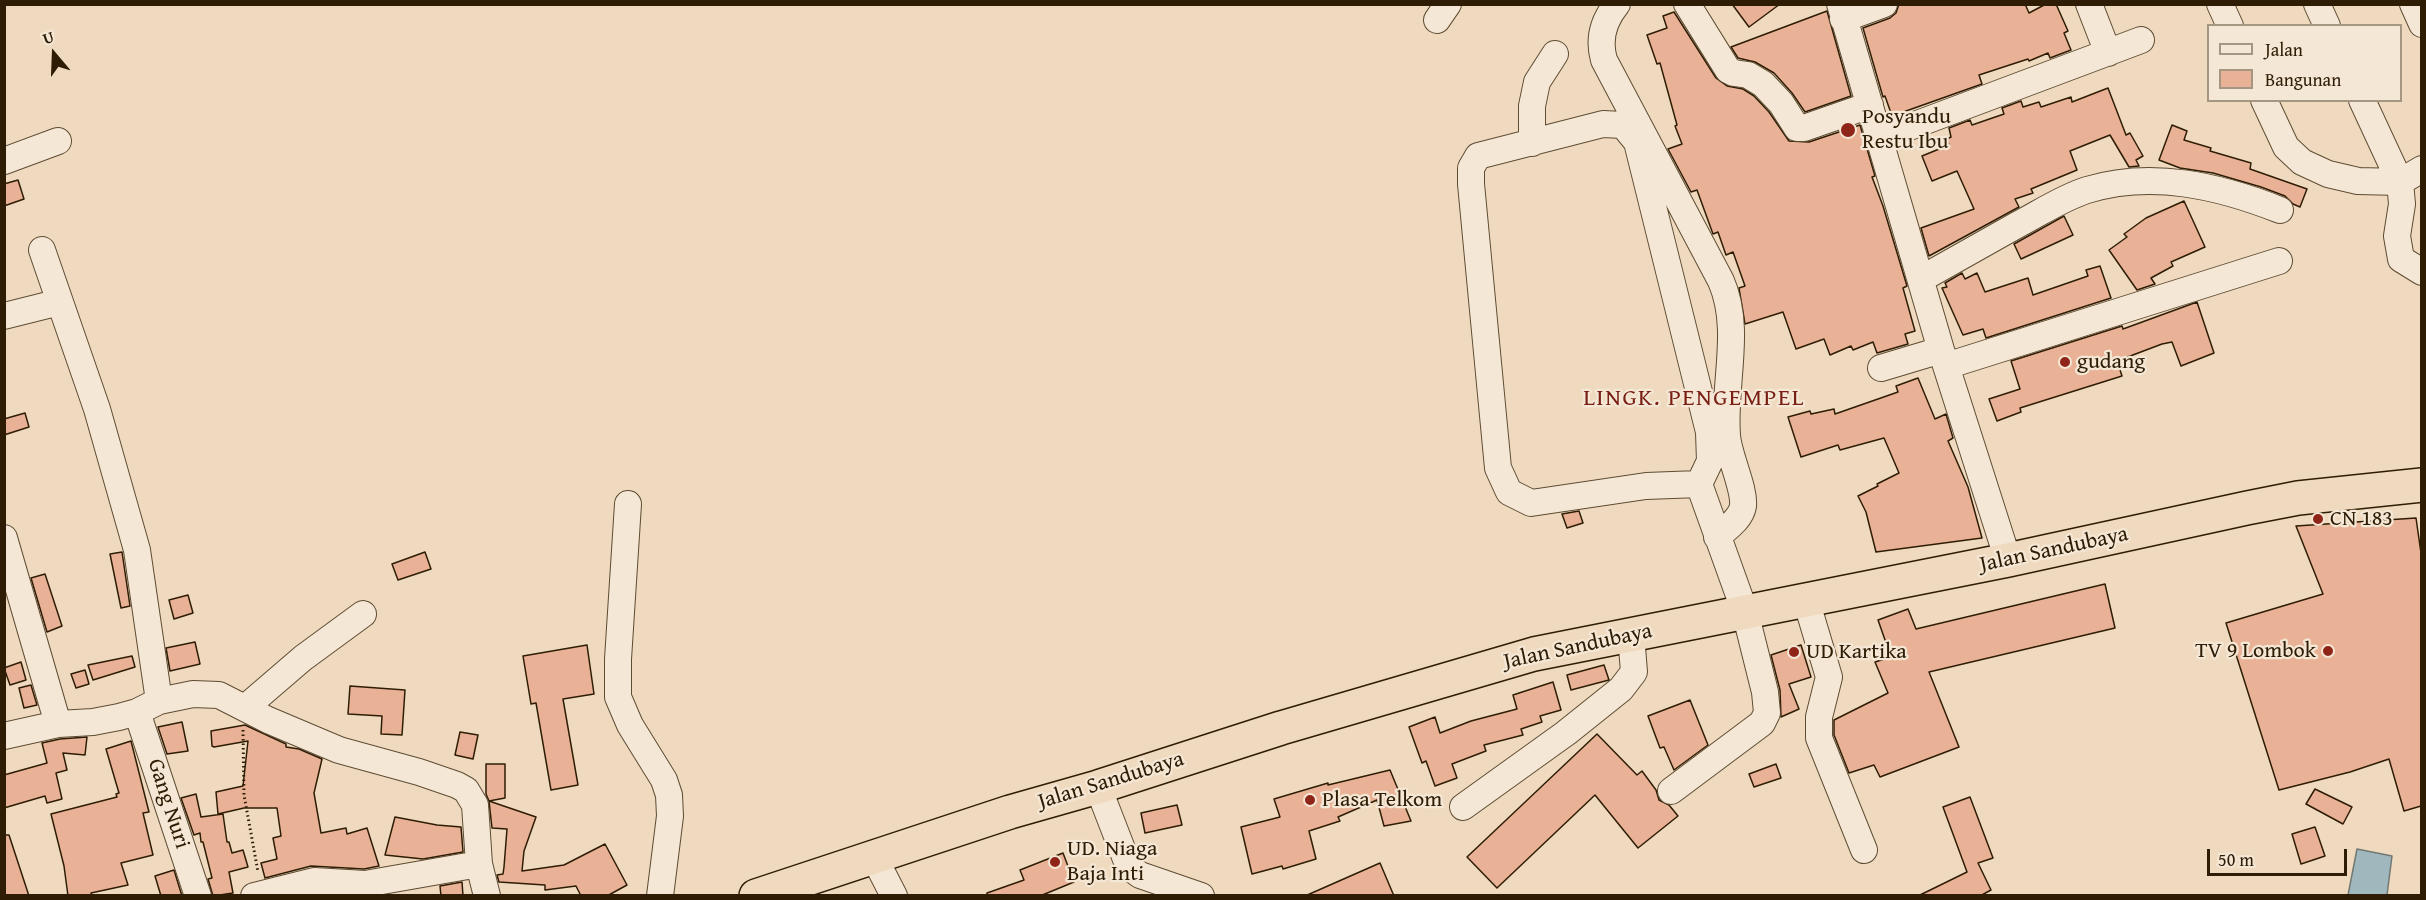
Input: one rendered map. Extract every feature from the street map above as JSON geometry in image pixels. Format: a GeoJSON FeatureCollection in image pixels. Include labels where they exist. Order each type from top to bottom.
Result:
{"type":"FeatureCollection","features":[{"type":"Feature","properties":{"kind":"highway","name":"Jalan Sandubaya"},"geometry":{"type":"LineString","coordinates":[[767,894],[1010,812],[1098,787],[1281,728],[1534,654],[1631,635],[1740,598],[1806,600],[2008,560],[2298,498],[2388,498],[2421,485]]}},
{"type":"Feature","properties":{"kind":"street"},"geometry":{"type":"LineString","coordinates":[[1617,4],[1605,23],[1602,34],[1605,60],[1729,302],[1731,327],[1727,435],[1743,504],[1739,517],[1718,541]]}},
{"type":"Feature","properties":{"kind":"street"},"geometry":{"type":"LineString","coordinates":[[1687,4],[1728,70],[1749,75],[1763,84],[1781,103],[1797,128],[1806,128],[1870,105]]}},
{"type":"Feature","properties":{"kind":"street"},"geometry":{"type":"LineString","coordinates":[[1884,4],[1842,12],[1943,358],[2008,560]]}},
{"type":"Feature","properties":{"kind":"street"},"geometry":{"type":"LineString","coordinates":[[2089,4],[2108,53]]}},
{"type":"Feature","properties":{"kind":"street"},"geometry":{"type":"LineString","coordinates":[[2220,4],[2229,24]]}},
{"type":"Feature","properties":{"kind":"street"},"geometry":{"type":"LineString","coordinates":[[2317,4],[2325,24]]}},
{"type":"Feature","properties":{"kind":"street"},"geometry":{"type":"LineString","coordinates":[[2413,4],[2421,24]]}},
{"type":"Feature","properties":{"kind":"street"},"geometry":{"type":"LineString","coordinates":[[1880,138],[2141,40]]}},
{"type":"Feature","properties":{"kind":"street"},"geometry":{"type":"LineString","coordinates":[[1532,143],[1532,106],[1537,82],[1555,54]]}},
{"type":"Feature","properties":{"kind":"street"},"geometry":{"type":"LineString","coordinates":[[2266,102],[2286,147],[2302,162],[2328,174],[2358,181],[2411,176]]}},
{"type":"Feature","properties":{"kind":"street"},"geometry":{"type":"LineString","coordinates":[[2363,102],[2411,176]]}},
{"type":"Feature","properties":{"kind":"street"},"geometry":{"type":"LineString","coordinates":[[1671,791],[1762,723],[1767,713],[1765,692],[1740,598],[1699,484],[1710,461],[1709,432],[1637,141],[1623,125],[1603,124],[1478,156],[1471,168],[1498,468],[1509,492],[1531,502],[1646,486],[1699,484]]}},
{"type":"Feature","properties":{"kind":"street"},"geometry":{"type":"LineString","coordinates":[[4,161],[58,141]]}},
{"type":"Feature","properties":{"kind":"street"},"geometry":{"type":"LineString","coordinates":[[2411,176],[2402,204],[2398,247],[2402,259],[2421,272]]}},
{"type":"Feature","properties":{"kind":"street"},"geometry":{"type":"LineString","coordinates":[[1921,279],[2061,201],[2088,190],[2106,186],[2147,180],[2192,184],[2250,198],[2280,210]]}},
{"type":"Feature","properties":{"kind":"street","name":"Gang Nuri"},"geometry":{"type":"LineString","coordinates":[[42,250],[98,409],[137,550],[148,706],[198,896]]}},
{"type":"Feature","properties":{"kind":"street"},"geometry":{"type":"LineString","coordinates":[[1881,368],[1943,358],[2279,261]]}},
{"type":"Feature","properties":{"kind":"street"},"geometry":{"type":"LineString","coordinates":[[4,316],[60,302]]}},
{"type":"Feature","properties":{"kind":"street"},"geometry":{"type":"LineString","coordinates":[[628,504],[618,659],[618,697],[630,725],[664,780],[669,795],[670,816],[660,896]]}},
{"type":"Feature","properties":{"kind":"street"},"geometry":{"type":"LineString","coordinates":[[4,538],[58,724]]}},
{"type":"Feature","properties":{"kind":"street"},"geometry":{"type":"LineString","coordinates":[[1806,600],[1829,677],[1819,717],[1819,738],[1864,850]]}},
{"type":"Feature","properties":{"kind":"street"},"geometry":{"type":"LineString","coordinates":[[246,708],[303,658],[363,614]]}},
{"type":"Feature","properties":{"kind":"street"},"geometry":{"type":"LineString","coordinates":[[1463,807],[1566,733],[1621,689],[1634,672],[1631,635]]}},
{"type":"Feature","properties":{"kind":"street"},"geometry":{"type":"LineString","coordinates":[[4,736],[58,724],[93,722],[148,706],[206,694],[219,695],[268,720],[339,750],[419,772],[466,790],[473,800],[479,864],[487,896]]}},
{"type":"Feature","properties":{"kind":"street"},"geometry":{"type":"LineString","coordinates":[[1098,787],[1129,867],[1140,875],[1200,896]]}},
{"type":"Feature","properties":{"kind":"street"},"geometry":{"type":"LineString","coordinates":[[874,857],[894,896]]}},
{"type":"Feature","properties":{"kind":"street"},"geometry":{"type":"LineString","coordinates":[[258,894],[308,882],[328,880],[365,884],[479,864]]}},
{"type":"Feature","properties":{"kind":"path"},"geometry":{"type":"LineString","coordinates":[[246,708],[242,741],[244,795],[258,894]]}},
{"type":"Feature","properties":{"kind":"water"},"geometry":{"type":"Polygon","coordinates":[[[2357,849],[2392,856],[2387,895],[2348,895],[2357,849]]]}},
{"type":"Feature","properties":{"kind":"building"},"geometry":{"type":"Polygon","coordinates":[[[1732,4],[1780,4],[1749,27],[1732,4]]]}},
{"type":"Feature","properties":{"kind":"building"},"geometry":{"type":"Polygon","coordinates":[[[1899,4],[2025,4],[2029,13],[2046,4],[2056,4],[2068,31],[2064,33],[2071,50],[2050,58],[2048,53],[2029,61],[2028,59],[1979,75],[1982,84],[1892,116],[1885,96],[1883,97],[1863,28],[1890,18],[1896,13],[1899,4]]]}},
{"type":"Feature","properties":{"kind":"building"},"geometry":{"type":"Polygon","coordinates":[[[1827,11],[1851,96],[1805,112],[1774,73],[1755,62],[1738,58],[1731,47],[1827,11]]]}},
{"type":"Feature","properties":{"kind":"building"},"geometry":{"type":"Polygon","coordinates":[[[1674,12],[1716,78],[1727,86],[1743,89],[1754,96],[1769,112],[1789,141],[1809,142],[1860,125],[1875,176],[1872,177],[1907,286],[1903,288],[1915,331],[1905,334],[1908,344],[1877,353],[1873,342],[1853,350],[1851,346],[1830,355],[1824,339],[1796,349],[1783,312],[1745,324],[1739,288],[1745,286],[1733,252],[1726,255],[1718,232],[1713,234],[1697,190],[1691,192],[1668,149],[1682,144],[1675,126],[1677,125],[1660,63],[1657,64],[1647,35],[1667,28],[1663,16],[1674,12]]]}},
{"type":"Feature","properties":{"kind":"building"},"geometry":{"type":"Polygon","coordinates":[[[2108,88],[2126,135],[2130,133],[2143,156],[2136,160],[2139,166],[2129,167],[2110,135],[2070,151],[2077,170],[2031,189],[2033,193],[2015,199],[2019,207],[1929,256],[1921,228],[1974,209],[1957,171],[1932,181],[1922,156],[1949,145],[1947,139],[1951,137],[1949,128],[1970,120],[1972,125],[2004,114],[2002,108],[2021,101],[2023,107],[2039,102],[2041,107],[2071,97],[2072,102],[2108,88]]]}},
{"type":"Feature","properties":{"kind":"building"},"geometry":{"type":"Polygon","coordinates":[[[2172,125],[2187,131],[2184,140],[2211,148],[2210,151],[2251,163],[2250,169],[2307,189],[2300,207],[2285,196],[2261,187],[2213,173],[2180,168],[2159,160],[2172,125]]]}},
{"type":"Feature","properties":{"kind":"building"},"geometry":{"type":"Polygon","coordinates":[[[18,180],[24,199],[4,206],[4,184],[18,180]]]}},
{"type":"Feature","properties":{"kind":"building"},"geometry":{"type":"Polygon","coordinates":[[[2184,201],[2205,247],[2171,262],[2173,266],[2151,278],[2155,284],[2137,290],[2109,250],[2127,237],[2124,234],[2146,218],[2184,201]]]}},
{"type":"Feature","properties":{"kind":"building"},"geometry":{"type":"Polygon","coordinates":[[[2064,216],[2073,235],[2021,259],[2014,244],[2064,216]]]}},
{"type":"Feature","properties":{"kind":"building"},"geometry":{"type":"Polygon","coordinates":[[[2100,266],[2111,298],[1986,338],[1983,329],[1963,335],[1942,288],[1947,287],[1945,283],[1962,273],[1965,279],[1977,273],[1985,292],[2028,278],[2033,295],[2088,276],[2086,270],[2100,266]]]}},
{"type":"Feature","properties":{"kind":"building"},"geometry":{"type":"Polygon","coordinates":[[[2197,302],[2214,353],[2181,366],[2172,342],[2162,344],[2117,361],[2122,376],[2020,408],[2021,412],[1997,421],[1989,399],[2020,389],[2011,361],[2122,326],[2123,329],[2197,302]]]}},
{"type":"Feature","properties":{"kind":"building"},"geometry":{"type":"Polygon","coordinates":[[[1918,378],[1935,419],[1946,414],[1953,438],[1948,441],[1968,487],[1982,538],[1876,552],[1866,512],[1858,496],[1899,473],[1884,438],[1840,450],[1838,445],[1801,457],[1788,417],[1810,411],[1811,414],[1834,409],[1835,414],[1898,392],[1896,386],[1918,378]]]}},
{"type":"Feature","properties":{"kind":"building"},"geometry":{"type":"Polygon","coordinates":[[[25,413],[29,427],[4,435],[4,419],[25,413]]]}},
{"type":"Feature","properties":{"kind":"building"},"geometry":{"type":"Polygon","coordinates":[[[1579,511],[1583,523],[1567,528],[1562,514],[1579,511]]]}},
{"type":"Feature","properties":{"kind":"building","name":"TV 9 Lombok"},"geometry":{"type":"Polygon","coordinates":[[[2416,518],[2421,553],[2421,806],[2404,811],[2389,759],[2350,772],[2279,790],[2226,623],[2323,594],[2296,526],[2416,518]]]}},
{"type":"Feature","properties":{"kind":"building"},"geometry":{"type":"Polygon","coordinates":[[[122,552],[130,606],[121,608],[110,554],[122,552]]]}},
{"type":"Feature","properties":{"kind":"building"},"geometry":{"type":"Polygon","coordinates":[[[425,552],[431,569],[398,580],[392,564],[425,552]]]}},
{"type":"Feature","properties":{"kind":"building"},"geometry":{"type":"Polygon","coordinates":[[[45,574],[62,626],[47,632],[31,578],[45,574]]]}},
{"type":"Feature","properties":{"kind":"building"},"geometry":{"type":"Polygon","coordinates":[[[2105,584],[2115,628],[1929,672],[1959,747],[1880,777],[1874,765],[1849,773],[1834,735],[1834,720],[1888,693],[1875,662],[1891,657],[1878,620],[1908,609],[1916,629],[2105,584]]]}},
{"type":"Feature","properties":{"kind":"building"},"geometry":{"type":"Polygon","coordinates":[[[188,595],[193,613],[174,619],[169,600],[188,595]]]}},
{"type":"Feature","properties":{"kind":"building"},"geometry":{"type":"Polygon","coordinates":[[[195,642],[200,664],[170,671],[166,648],[195,642]]]}},
{"type":"Feature","properties":{"kind":"building"},"geometry":{"type":"Polygon","coordinates":[[[587,645],[594,694],[563,699],[578,785],[551,790],[536,703],[531,704],[523,656],[587,645]]]}},
{"type":"Feature","properties":{"kind":"building"},"geometry":{"type":"Polygon","coordinates":[[[1801,645],[1811,677],[1789,684],[1799,709],[1781,717],[1780,690],[1771,655],[1801,645]]]}},
{"type":"Feature","properties":{"kind":"building"},"geometry":{"type":"Polygon","coordinates":[[[132,656],[135,667],[93,680],[88,665],[132,656]]]}},
{"type":"Feature","properties":{"kind":"building"},"geometry":{"type":"Polygon","coordinates":[[[21,662],[26,680],[10,685],[4,668],[21,662]]]}},
{"type":"Feature","properties":{"kind":"building"},"geometry":{"type":"Polygon","coordinates":[[[1604,665],[1609,680],[1571,690],[1567,675],[1604,665]]]}},
{"type":"Feature","properties":{"kind":"building"},"geometry":{"type":"Polygon","coordinates":[[[85,670],[89,684],[76,688],[71,674],[85,670]]]}},
{"type":"Feature","properties":{"kind":"building"},"geometry":{"type":"Polygon","coordinates":[[[1553,682],[1561,710],[1540,716],[1542,722],[1521,729],[1523,735],[1484,745],[1486,751],[1452,764],[1457,778],[1435,786],[1426,761],[1422,763],[1409,727],[1435,717],[1440,733],[1471,721],[1517,709],[1513,695],[1553,682]]]}},
{"type":"Feature","properties":{"kind":"building"},"geometry":{"type":"Polygon","coordinates":[[[31,685],[37,705],[24,708],[19,688],[31,685]]]}},
{"type":"Feature","properties":{"kind":"building"},"geometry":{"type":"Polygon","coordinates":[[[350,686],[405,690],[402,735],[381,734],[382,716],[348,714],[350,686]]]}},
{"type":"Feature","properties":{"kind":"building"},"geometry":{"type":"Polygon","coordinates":[[[1690,700],[1708,745],[1674,770],[1664,747],[1660,748],[1648,716],[1690,700]]]}},
{"type":"Feature","properties":{"kind":"building"},"geometry":{"type":"Polygon","coordinates":[[[182,722],[188,751],[167,754],[158,727],[182,722]]]}},
{"type":"Feature","properties":{"kind":"building"},"geometry":{"type":"Polygon","coordinates":[[[245,725],[286,744],[286,747],[299,749],[322,759],[314,793],[321,833],[346,828],[347,834],[367,828],[379,866],[364,869],[311,866],[265,878],[261,863],[277,859],[273,838],[281,836],[277,808],[244,808],[218,814],[216,792],[243,786],[248,741],[214,747],[211,731],[245,725]]]}},
{"type":"Feature","properties":{"kind":"building"},"geometry":{"type":"Polygon","coordinates":[[[460,732],[478,735],[473,759],[455,755],[460,732]]]}},
{"type":"Feature","properties":{"kind":"building"},"geometry":{"type":"Polygon","coordinates":[[[1597,734],[1637,775],[1642,771],[1656,790],[1659,800],[1669,805],[1678,816],[1638,848],[1595,795],[1497,888],[1467,857],[1597,734]]]}},
{"type":"Feature","properties":{"kind":"building"},"geometry":{"type":"Polygon","coordinates":[[[87,737],[85,755],[63,753],[67,770],[56,773],[62,799],[47,803],[45,796],[4,808],[4,775],[47,763],[42,743],[87,737]]]}},
{"type":"Feature","properties":{"kind":"building"},"geometry":{"type":"Polygon","coordinates":[[[131,741],[149,812],[143,813],[153,855],[121,863],[128,885],[91,893],[92,896],[68,896],[64,866],[51,814],[117,797],[116,794],[119,793],[106,749],[131,741]]]}},
{"type":"Feature","properties":{"kind":"building"},"geometry":{"type":"Polygon","coordinates":[[[486,764],[505,764],[505,798],[489,801],[486,794],[486,764]]]}},
{"type":"Feature","properties":{"kind":"building"},"geometry":{"type":"Polygon","coordinates":[[[1776,764],[1781,778],[1754,787],[1749,774],[1776,764]]]}},
{"type":"Feature","properties":{"kind":"building"},"geometry":{"type":"Polygon","coordinates":[[[1390,770],[1411,821],[1384,826],[1377,800],[1338,817],[1340,821],[1309,831],[1316,859],[1283,869],[1282,866],[1252,874],[1241,827],[1280,817],[1274,799],[1328,783],[1328,785],[1390,770]]]}},
{"type":"Feature","properties":{"kind":"building"},"geometry":{"type":"Polygon","coordinates":[[[2315,789],[2352,807],[2343,824],[2306,804],[2315,789]]]}},
{"type":"Feature","properties":{"kind":"building"},"geometry":{"type":"Polygon","coordinates":[[[196,794],[201,817],[223,814],[227,842],[229,842],[232,853],[243,850],[248,867],[229,872],[233,893],[213,896],[208,879],[212,878],[203,842],[201,842],[200,833],[194,835],[181,798],[196,794]]]}},
{"type":"Feature","properties":{"kind":"building"},"geometry":{"type":"Polygon","coordinates":[[[1970,797],[1993,858],[1978,863],[1991,890],[1980,896],[1918,896],[1967,872],[1943,807],[1970,797]]]}},
{"type":"Feature","properties":{"kind":"building"},"geometry":{"type":"Polygon","coordinates":[[[489,801],[536,817],[524,851],[522,871],[564,865],[605,844],[627,885],[607,896],[581,896],[576,886],[545,890],[545,885],[499,882],[497,875],[503,874],[507,829],[492,828],[489,801]]]}},
{"type":"Feature","properties":{"kind":"building"},"geometry":{"type":"Polygon","coordinates":[[[1177,805],[1182,825],[1145,833],[1141,813],[1177,805]]]}},
{"type":"Feature","properties":{"kind":"building"},"geometry":{"type":"Polygon","coordinates":[[[395,817],[461,827],[463,852],[423,859],[385,855],[395,817]]]}},
{"type":"Feature","properties":{"kind":"building"},"geometry":{"type":"Polygon","coordinates":[[[2315,827],[2325,856],[2301,864],[2292,834],[2315,827]]]}},
{"type":"Feature","properties":{"kind":"building"},"geometry":{"type":"Polygon","coordinates":[[[4,835],[9,835],[29,896],[4,896],[4,835]]]}},
{"type":"Feature","properties":{"kind":"building"},"geometry":{"type":"Polygon","coordinates":[[[1063,853],[1074,882],[1040,896],[987,896],[987,893],[1024,880],[1020,870],[1063,853]]]}},
{"type":"Feature","properties":{"kind":"building"},"geometry":{"type":"Polygon","coordinates":[[[1380,863],[1394,896],[1305,896],[1380,863]]]}},
{"type":"Feature","properties":{"kind":"building"},"geometry":{"type":"Polygon","coordinates":[[[174,870],[182,896],[161,896],[155,876],[174,870]]]}},
{"type":"Feature","properties":{"kind":"building"},"geometry":{"type":"Polygon","coordinates":[[[462,882],[463,896],[441,896],[440,886],[462,882]]]}},
{"type":"Feature","properties":{"kind":"place","name":"Posyandu Restu Ibu"},"geometry":{"type":"Point","coordinates":[1848,130]}},
{"type":"Feature","properties":{"kind":"place","name":"gudang"},"geometry":{"type":"Point","coordinates":[2065,362]}},
{"type":"Feature","properties":{"kind":"place","name":"CN 183"},"geometry":{"type":"Point","coordinates":[2318,519]}},
{"type":"Feature","properties":{"kind":"place","name":"TV 9 Lombok"},"geometry":{"type":"Point","coordinates":[2328,651]}},
{"type":"Feature","properties":{"kind":"place","name":"UD Kartika"},"geometry":{"type":"Point","coordinates":[1794,652]}},
{"type":"Feature","properties":{"kind":"place","name":"Plasa Telkom"},"geometry":{"type":"Point","coordinates":[1310,800]}},
{"type":"Feature","properties":{"kind":"place","name":"UD. Niaga Baja Inti"},"geometry":{"type":"Point","coordinates":[1055,862]}},
{"type":"Feature","properties":{"kind":"district","name":"LINGK. PENGEMPEL"},"geometry":{"type":"Point","coordinates":[1694,399]}}]}
